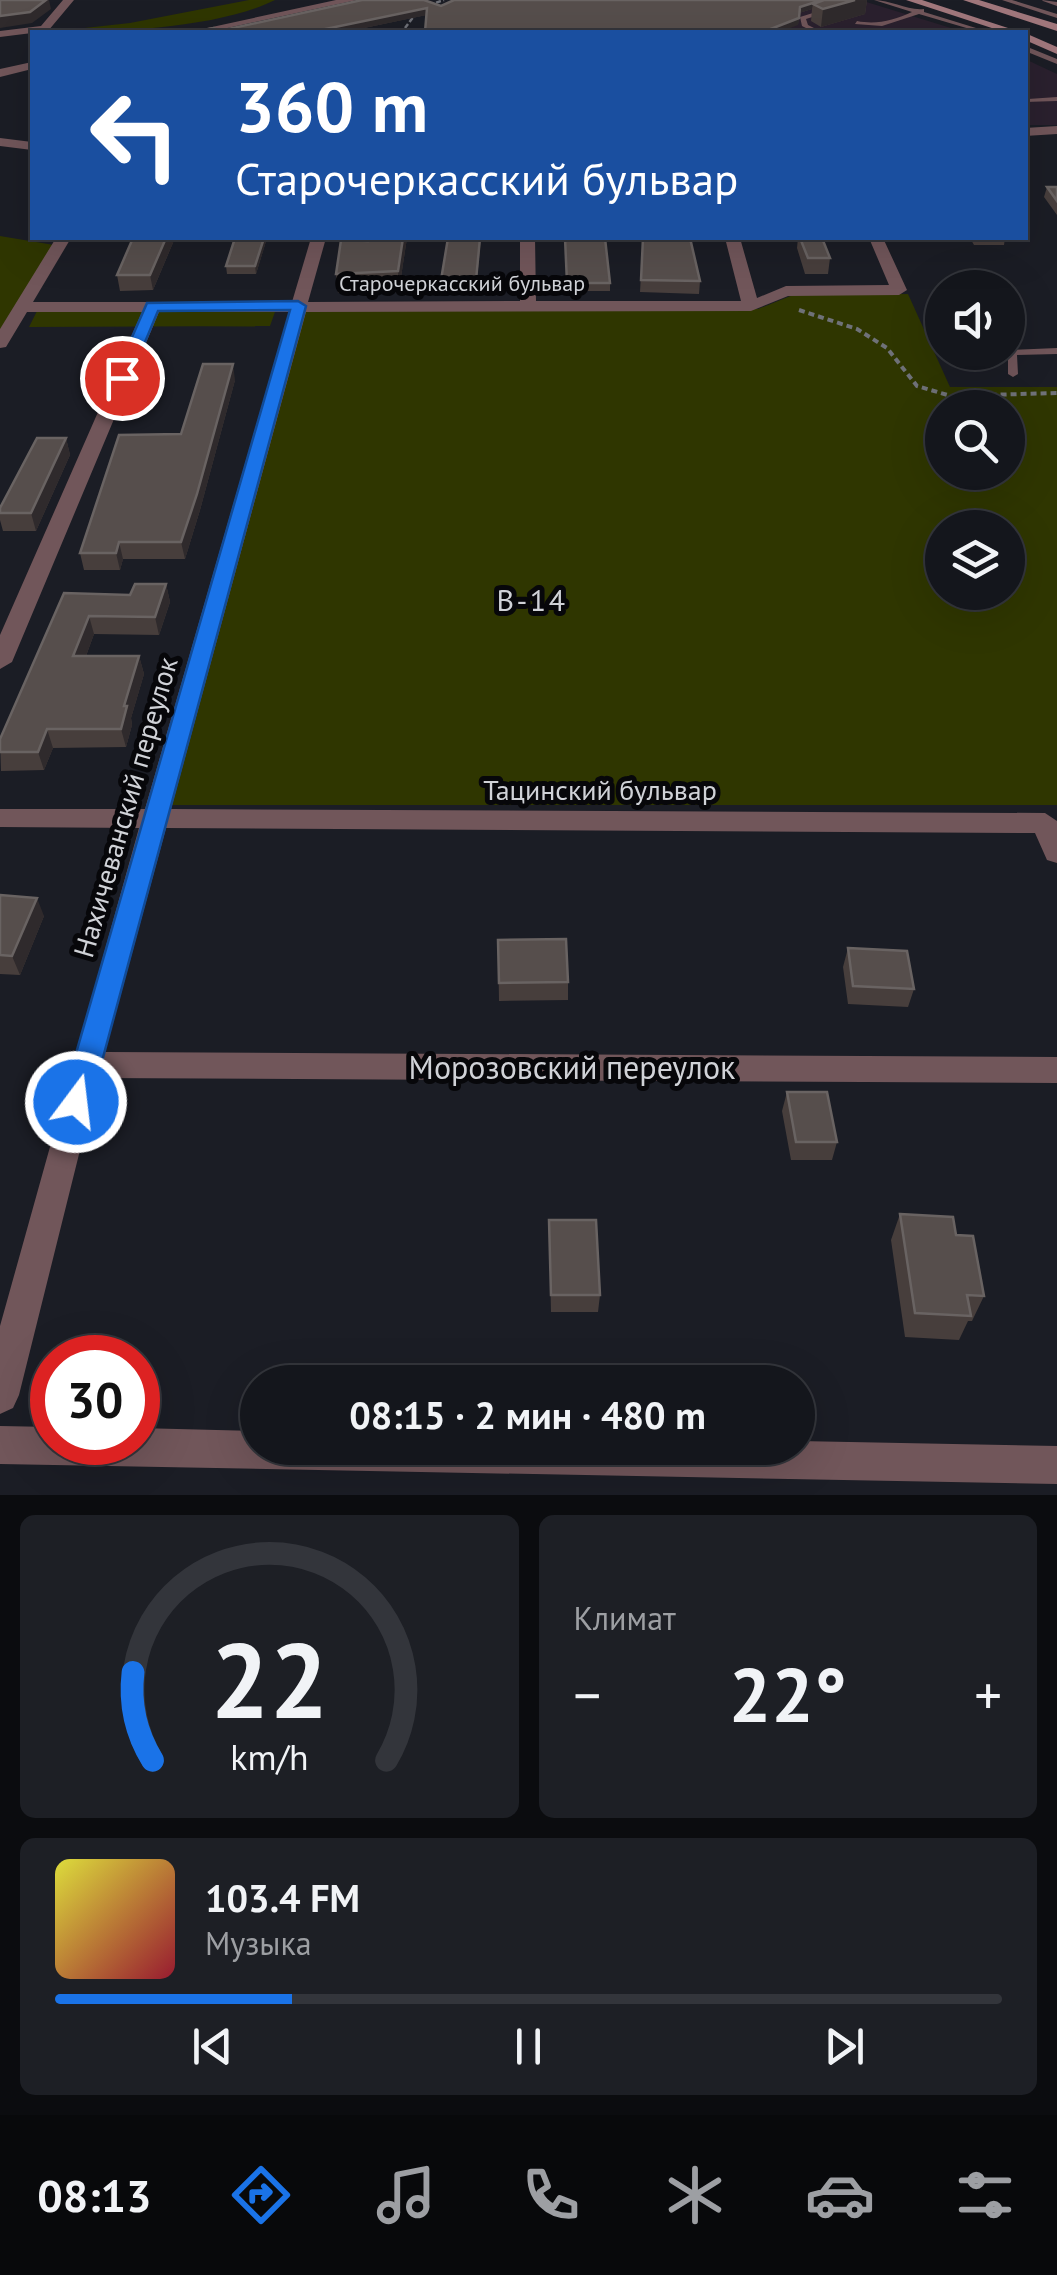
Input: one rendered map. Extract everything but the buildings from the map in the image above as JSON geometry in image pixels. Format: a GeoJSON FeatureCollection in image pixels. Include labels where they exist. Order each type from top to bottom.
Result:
{"type":"FeatureCollection","features":[{"type":"Feature","properties":{"kind":"main road"},"geometry":{"type":"LineString","coordinates":[[911,0],[925,9],[1006,30]]}},
{"type":"Feature","properties":{"kind":"main road"},"geometry":{"type":"LineString","coordinates":[[925,9],[950,0]]}},
{"type":"Feature","properties":{"kind":"main road"},"geometry":{"type":"LineString","coordinates":[[968,0],[1057,28]]}},
{"type":"Feature","properties":{"kind":"main road"},"geometry":{"type":"LineString","coordinates":[[1028,37],[1057,51]]}},
{"type":"Feature","properties":{"kind":"street"},"geometry":{"type":"LineString","coordinates":[[205,30],[352,0]]}},
{"type":"Feature","properties":{"kind":"street"},"geometry":{"type":"LineString","coordinates":[[45,3],[68,1]]}},
{"type":"Feature","properties":{"kind":"street"},"geometry":{"type":"LineString","coordinates":[[35,30],[44,29],[68,1]]}},
{"type":"Feature","properties":{"kind":"street"},"geometry":{"type":"LineString","coordinates":[[396,30],[405,28]]}},
{"type":"Feature","properties":{"kind":"street"},"geometry":{"type":"LineString","coordinates":[[0,34],[30,31]]}},
{"type":"Feature","properties":{"kind":"street"},"geometry":{"type":"LineString","coordinates":[[0,73],[30,66]]}},
{"type":"Feature","properties":{"kind":"street"},"geometry":{"type":"LineString","coordinates":[[0,73],[30,78]]}},
{"type":"Feature","properties":{"kind":"street"},"geometry":{"type":"LineString","coordinates":[[1028,132],[1057,130]]}},
{"type":"Feature","properties":{"kind":"street"},"geometry":{"type":"LineString","coordinates":[[0,142],[30,146]]}},
{"type":"Feature","properties":{"kind":"street"},"geometry":{"type":"LineString","coordinates":[[1,341],[62,240]]}},
{"type":"Feature","properties":{"kind":"street","name":"Нахичеванский переулок"},"geometry":{"type":"LineString","coordinates":[[0,1395],[86,1065],[317,240]]}},
{"type":"Feature","properties":{"kind":"street"},"geometry":{"type":"LineString","coordinates":[[527,240],[528,305]]}},
{"type":"Feature","properties":{"kind":"street"},"geometry":{"type":"LineString","coordinates":[[733,240],[752,306]]}},
{"type":"Feature","properties":{"kind":"street","name":"Старочеркасский бульвар"},"geometry":{"type":"LineString","coordinates":[[22,307],[752,306],[786,291],[899,290],[877,240]]}},
{"type":"Feature","properties":{"kind":"street"},"geometry":{"type":"LineString","coordinates":[[0,662],[152,306]]}},
{"type":"Feature","properties":{"kind":"street","name":"Тацинский бульвар"},"geometry":{"type":"LineString","coordinates":[[0,818],[1045,823],[1057,853]]}},
{"type":"Feature","properties":{"kind":"street","name":"Морозовский переулок"},"geometry":{"type":"LineString","coordinates":[[86,1065],[1057,1070]]}},
{"type":"Feature","properties":{"kind":"street"},"geometry":{"type":"LineString","coordinates":[[0,1445],[1057,1464]]}},
{"type":"Feature","properties":{"kind":"lane"},"geometry":{"type":"LineString","coordinates":[[814,30],[805,26],[802,18],[862,0]]}},
{"type":"Feature","properties":{"kind":"lane"},"geometry":{"type":"LineString","coordinates":[[877,0],[925,9],[981,30]]}},
{"type":"Feature","properties":{"kind":"lane"},"geometry":{"type":"LineString","coordinates":[[1005,0],[1057,16]]}},
{"type":"Feature","properties":{"kind":"lane"},"geometry":{"type":"LineString","coordinates":[[1045,0],[1057,4]]}},
{"type":"Feature","properties":{"kind":"lane"},"geometry":{"type":"LineString","coordinates":[[857,22],[869,26],[925,9]]}},
{"type":"Feature","properties":{"kind":"lane"},"geometry":{"type":"LineString","coordinates":[[1028,49],[1057,62]]}},
{"type":"Feature","properties":{"kind":"lane"},"geometry":{"type":"LineString","coordinates":[[1028,101],[1057,100]]}},
{"type":"Feature","properties":{"kind":"lane"},"geometry":{"type":"LineString","coordinates":[[1014,374],[1012,352],[1057,352]]}},
{"type":"Feature","properties":{"kind":"path"},"geometry":{"type":"LineString","coordinates":[[405,28],[418,16],[416,10],[444,0]]}},
{"type":"Feature","properties":{"kind":"path"},"geometry":{"type":"LineString","coordinates":[[752,306],[798,309],[857,329],[887,348],[917,386],[951,396],[1057,393]]}},
{"type":"Feature","properties":{"kind":"shaded area"},"geometry":{"type":"Polygon","coordinates":[[[860,0],[958,30],[771,30],[723,2],[860,0]]]}},
{"type":"Feature","properties":{"kind":"shaded area"},"geometry":{"type":"Polygon","coordinates":[[[1028,60],[1057,74],[1057,125],[1028,125],[1028,60]]]}},
{"type":"Feature","properties":{"kind":"green space"},"geometry":{"type":"Polygon","coordinates":[[[249,0],[275,0],[195,23],[133,30],[66,30],[130,23],[249,0]]]}},
{"type":"Feature","properties":{"kind":"green space"},"geometry":{"type":"Polygon","coordinates":[[[0,236],[54,245],[0,330],[0,236]]]}},
{"type":"Feature","properties":{"kind":"green space"},"geometry":{"type":"Polygon","coordinates":[[[908,294],[925,332],[925,370],[942,370],[950,387],[1057,387],[1057,805],[169,805],[304,309],[758,309],[793,295],[908,294]]]}},
{"type":"Feature","properties":{"kind":"green space"},"geometry":{"type":"Polygon","coordinates":[[[276,309],[270,326],[29,327],[37,311],[276,309]]]}},
{"type":"Feature","properties":{"kind":"district","name":"В-14"},"geometry":{"type":"Point","coordinates":[532,599]}},
{"type":"Feature","properties":{"kind":"route"},"geometry":{"type":"LineString","coordinates":[[76,1102],[298,306],[152,306],[122,378]]}}]}
